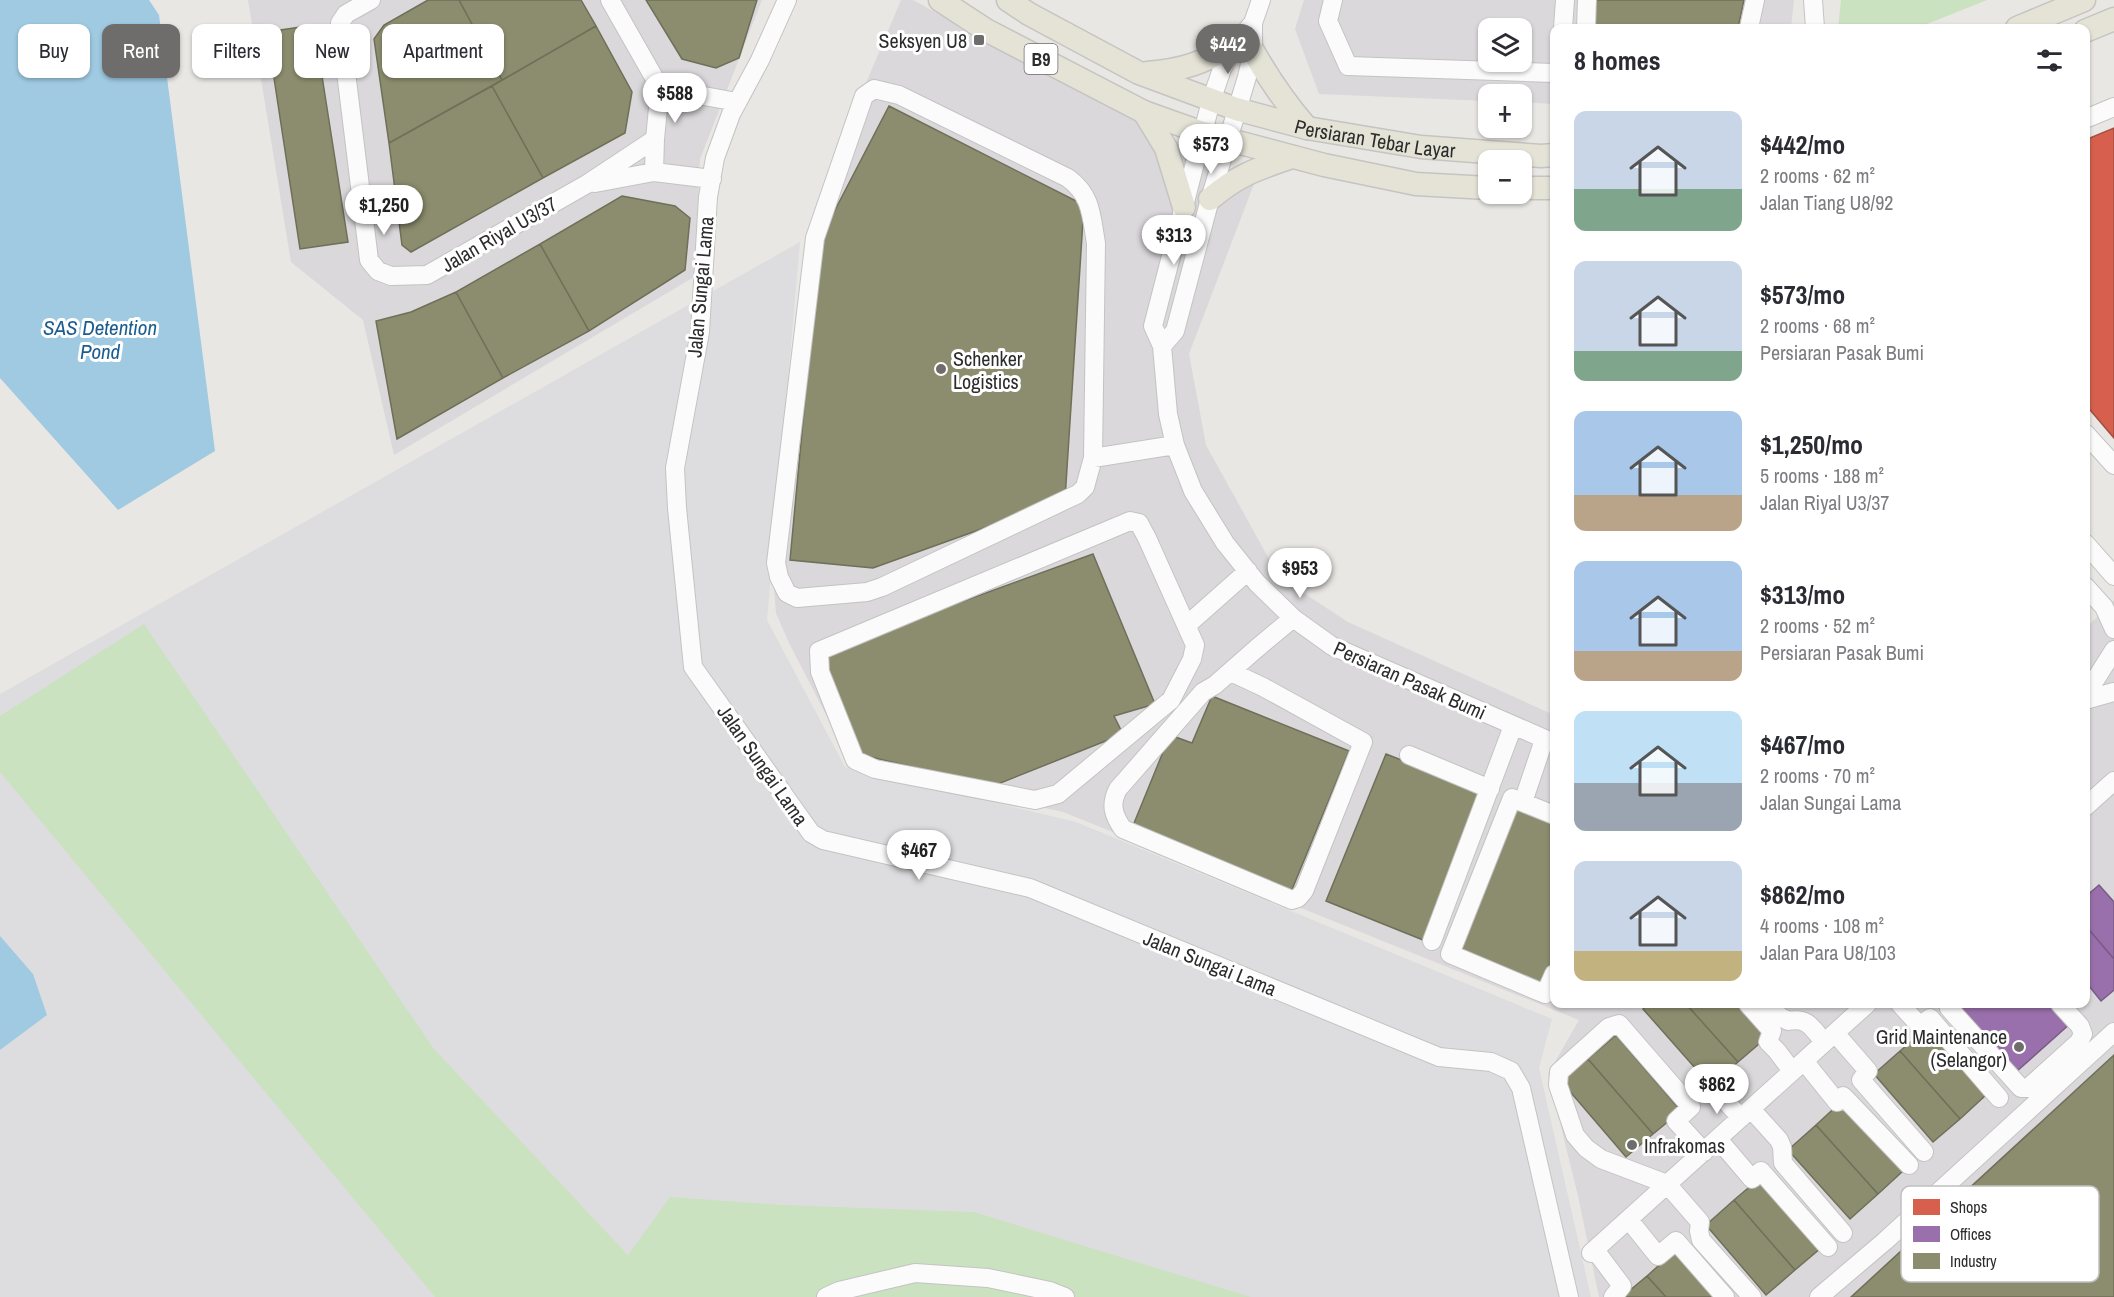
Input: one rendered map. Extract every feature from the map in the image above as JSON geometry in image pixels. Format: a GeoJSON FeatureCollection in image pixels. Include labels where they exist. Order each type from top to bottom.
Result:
{"type":"FeatureCollection","features":[{"type":"Feature","properties":{"kind":"main road","name":"B9"},"geometry":{"type":"LineString","coordinates":[[940,0],[986,30],[1144,112],[1203,133]]}},
{"type":"Feature","properties":{"kind":"main road","name":"B9"},"geometry":{"type":"LineString","coordinates":[[1008,0],[1029,14],[1139,73],[1211,101]]}},
{"type":"Feature","properties":{"kind":"main road"},"geometry":{"type":"LineString","coordinates":[[2027,24],[2084,0]]}},
{"type":"Feature","properties":{"kind":"main road"},"geometry":{"type":"LineString","coordinates":[[2090,29],[2114,19]]}},
{"type":"Feature","properties":{"kind":"main road"},"geometry":{"type":"LineString","coordinates":[[1139,73],[1174,71],[1244,48],[1307,128]]}},
{"type":"Feature","properties":{"kind":"main road","name":"Persiaran Tebar Layar"},"geometry":{"type":"LineString","coordinates":[[1211,101],[1307,128],[1420,147],[1550,155]]}},
{"type":"Feature","properties":{"kind":"main road"},"geometry":{"type":"LineString","coordinates":[[1144,112],[1166,148],[1184,207]]}},
{"type":"Feature","properties":{"kind":"main road","name":"Persiaran Tebar Layar"},"geometry":{"type":"LineString","coordinates":[[1203,133],[1292,157],[1416,184],[1478,187]]}},
{"type":"Feature","properties":{"kind":"main road"},"geometry":{"type":"LineString","coordinates":[[1210,199],[1229,183],[1250,171],[1292,157]]}},
{"type":"Feature","properties":{"kind":"main road"},"geometry":{"type":"LineString","coordinates":[[1532,188],[1550,188]]}},
{"type":"Feature","properties":{"kind":"street","name":"Jalan Riyal U3/37"},"geometry":{"type":"LineString","coordinates":[[371,0],[346,14],[340,23],[369,260],[378,271],[391,276],[427,275],[587,184]]}},
{"type":"Feature","properties":{"kind":"street"},"geometry":{"type":"LineString","coordinates":[[610,0],[660,88],[654,172]]}},
{"type":"Feature","properties":{"kind":"street","name":"Jalan Sungai Lama"},"geometry":{"type":"LineString","coordinates":[[787,0],[760,60],[737,102],[715,158],[708,197],[700,332],[675,468],[693,667],[811,833],[823,840],[1030,888],[1439,1057],[1491,1062],[1511,1071],[1521,1088],[1569,1297]]}},
{"type":"Feature","properties":{"kind":"street"},"geometry":{"type":"LineString","coordinates":[[1162,346],[1175,331],[1236,109],[1244,48],[1261,0]]}},
{"type":"Feature","properties":{"kind":"street"},"geometry":{"type":"LineString","coordinates":[[1333,0],[1328,21],[1348,66],[1550,73]]}},
{"type":"Feature","properties":{"kind":"street"},"geometry":{"type":"LineString","coordinates":[[1563,24],[1565,0]]}},
{"type":"Feature","properties":{"kind":"street"},"geometry":{"type":"LineString","coordinates":[[1587,0],[1587,24]]}},
{"type":"Feature","properties":{"kind":"street"},"geometry":{"type":"LineString","coordinates":[[1750,24],[1755,0]]}},
{"type":"Feature","properties":{"kind":"street"},"geometry":{"type":"LineString","coordinates":[[1813,0],[1815,24]]}},
{"type":"Feature","properties":{"kind":"street","name":"Persiaran Pasak Bumi"},"geometry":{"type":"LineString","coordinates":[[1244,48],[1222,69],[1211,101],[1153,326],[1162,346],[1168,414],[1175,445],[1193,490],[1225,543],[1257,583],[1293,618],[1332,646],[1549,742]]}},
{"type":"Feature","properties":{"kind":"street"},"geometry":{"type":"LineString","coordinates":[[660,88],[737,102]]}},
{"type":"Feature","properties":{"kind":"street"},"geometry":{"type":"LineString","coordinates":[[874,89],[899,95],[1068,178],[1083,192],[1090,210],[1096,243],[1093,458],[1085,487],[1078,494],[882,587],[867,592],[797,598],[787,593],[779,577],[776,563],[815,238],[864,96],[874,89]]}},
{"type":"Feature","properties":{"kind":"street"},"geometry":{"type":"LineString","coordinates":[[2090,117],[2114,107]]}},
{"type":"Feature","properties":{"kind":"street"},"geometry":{"type":"LineString","coordinates":[[587,184],[655,139]]}},
{"type":"Feature","properties":{"kind":"street"},"geometry":{"type":"LineString","coordinates":[[587,184],[654,172],[712,179]]}},
{"type":"Feature","properties":{"kind":"street"},"geometry":{"type":"LineString","coordinates":[[2090,439],[2114,465]]}},
{"type":"Feature","properties":{"kind":"street"},"geometry":{"type":"LineString","coordinates":[[1093,458],[1175,445]]}},
{"type":"Feature","properties":{"kind":"street"},"geometry":{"type":"LineString","coordinates":[[1134,521],[1139,523],[1147,538],[1187,625],[1195,645],[1192,659],[1171,700],[1058,794],[1035,800],[875,770],[855,760],[820,672],[818,660],[819,651],[1134,521]]}},
{"type":"Feature","properties":{"kind":"street"},"geometry":{"type":"LineString","coordinates":[[2090,549],[2114,576]]}},
{"type":"Feature","properties":{"kind":"street"},"geometry":{"type":"LineString","coordinates":[[1187,625],[1248,571]]}},
{"type":"Feature","properties":{"kind":"street"},"geometry":{"type":"LineString","coordinates":[[2090,592],[2104,607],[2114,628]]}},
{"type":"Feature","properties":{"kind":"street"},"geometry":{"type":"LineString","coordinates":[[1231,672],[1363,742],[1304,891],[1298,898],[1292,900],[1135,836],[1123,829],[1117,821],[1112,801],[1118,789],[1203,692],[1231,672],[1293,618]]}},
{"type":"Feature","properties":{"kind":"street"},"geometry":{"type":"LineString","coordinates":[[2090,690],[2114,650]]}},
{"type":"Feature","properties":{"kind":"street"},"geometry":{"type":"LineString","coordinates":[[2090,697],[2114,692]]}},
{"type":"Feature","properties":{"kind":"street"},"geometry":{"type":"LineString","coordinates":[[1431,941],[1513,726]]}},
{"type":"Feature","properties":{"kind":"street"},"geometry":{"type":"LineString","coordinates":[[1523,802],[1549,742]]}},
{"type":"Feature","properties":{"kind":"street"},"geometry":{"type":"LineString","coordinates":[[1409,755],[1490,789]]}},
{"type":"Feature","properties":{"kind":"street"},"geometry":{"type":"LineString","coordinates":[[2090,803],[2114,781]]}},
{"type":"Feature","properties":{"kind":"street"},"geometry":{"type":"LineString","coordinates":[[1550,813],[1512,798],[1450,954],[1545,994],[1550,983]]}},
{"type":"Feature","properties":{"kind":"street"},"geometry":{"type":"LineString","coordinates":[[1752,1008],[1772,1031],[1768,1042],[1777,1051],[1798,1066],[1837,1102],[1843,1096],[1909,1165]]}},
{"type":"Feature","properties":{"kind":"street"},"geometry":{"type":"LineString","coordinates":[[1772,1008],[1779,1016],[1788,1021],[1798,1019],[1807,1022],[1830,1038],[1868,1071],[1861,1080],[1924,1152]]}},
{"type":"Feature","properties":{"kind":"street"},"geometry":{"type":"LineString","coordinates":[[1613,1297],[1622,1286],[1593,1252],[1863,1008]]}},
{"type":"Feature","properties":{"kind":"street"},"geometry":{"type":"LineString","coordinates":[[1904,1008],[1920,1026],[1930,1018],[2000,1098]]}},
{"type":"Feature","properties":{"kind":"street"},"geometry":{"type":"LineString","coordinates":[[1949,1008],[2021,1088],[2028,1088],[2079,1042],[2083,1034],[2063,1008]]}},
{"type":"Feature","properties":{"kind":"street"},"geometry":{"type":"LineString","coordinates":[[1704,1152],[1676,1121],[1691,1107],[1618,1024],[1609,1027],[1559,1072],[1558,1085],[1575,1135],[1586,1148],[1601,1160],[1667,1184],[1700,1222],[1701,1240],[1752,1297]]}},
{"type":"Feature","properties":{"kind":"street"},"geometry":{"type":"LineString","coordinates":[[1945,1186],[2114,1032]]}},
{"type":"Feature","properties":{"kind":"street"},"geometry":{"type":"LineString","coordinates":[[1734,1074],[1719,1089],[1718,1093],[1779,1140],[1783,1163],[1843,1233]]}},
{"type":"Feature","properties":{"kind":"street"},"geometry":{"type":"LineString","coordinates":[[1718,1139],[1752,1179],[1761,1172],[1828,1247]]}},
{"type":"Feature","properties":{"kind":"street"},"geometry":{"type":"LineString","coordinates":[[1629,1220],[1658,1256],[1676,1241],[1725,1297]]}},
{"type":"Feature","properties":{"kind":"street"},"geometry":{"type":"LineString","coordinates":[[1819,1297],[1901,1226]]}},
{"type":"Feature","properties":{"kind":"street"},"geometry":{"type":"LineString","coordinates":[[826,1297],[839,1291],[915,1272],[988,1278],[1050,1291],[1065,1297]]}},
{"type":"Feature","properties":{"kind":"shaded area"},"geometry":{"type":"Polygon","coordinates":[[[248,0],[762,0],[700,159],[694,277],[394,455],[363,320],[291,262],[261,78],[282,78],[282,24],[252,24],[248,0]]]}},
{"type":"Feature","properties":{"kind":"shaded area"},"geometry":{"type":"Polygon","coordinates":[[[901,0],[913,0],[1254,184],[1189,354],[1206,445],[1279,577],[1348,622],[1550,713],[1550,1008],[2090,1008],[2090,624],[2114,600],[2114,1297],[1599,1297],[1578,1196],[1548,1074],[1579,1020],[1063,812],[888,774],[851,763],[776,613],[773,577],[807,244],[858,102],[901,0]]]}},
{"type":"Feature","properties":{"kind":"shaded area"},"geometry":{"type":"Polygon","coordinates":[[[1304,0],[1794,0],[1791,24],[1550,24],[1550,104],[1532,103],[1532,84],[1478,84],[1478,101],[1319,94],[1295,29],[1304,0]]]}},
{"type":"Feature","properties":{"kind":"shaded area"},"geometry":{"type":"Polygon","coordinates":[[[800,242],[767,620],[845,767],[1076,822],[1552,1019],[1539,1068],[1591,1297],[0,1297],[0,694],[800,242]]]}},
{"type":"Feature","properties":{"kind":"green space"},"geometry":{"type":"Polygon","coordinates":[[[1841,0],[1987,0],[1927,24],[1838,24],[1841,0]]]}},
{"type":"Feature","properties":{"kind":"green space"},"geometry":{"type":"Polygon","coordinates":[[[144,624],[434,1049],[628,1255],[670,1197],[783,1205],[974,1212],[1251,1297],[435,1297],[0,772],[0,716],[144,624]]]}},
{"type":"Feature","properties":{"kind":"water","name":"SAS Detention Pond"},"geometry":{"type":"Polygon","coordinates":[[[0,0],[149,0],[159,15],[160,24],[102,24],[102,78],[167,78],[215,451],[118,510],[0,378],[0,0]]]}},
{"type":"Feature","properties":{"kind":"water"},"geometry":{"type":"Polygon","coordinates":[[[0,936],[33,974],[47,1015],[0,1050],[0,936]]]}},
{"type":"Feature","properties":{"kind":"building: Shops"},"geometry":{"type":"Polygon","coordinates":[[[2114,128],[2114,438],[2090,410],[2090,138],[2114,128]]]}},
{"type":"Feature","properties":{"kind":"building: Offices"},"geometry":{"type":"Polygon","coordinates":[[[2099,885],[2114,902],[2114,959],[2090,931],[2090,893],[2099,885]]]}},
{"type":"Feature","properties":{"kind":"building: Offices"},"geometry":{"type":"Polygon","coordinates":[[[2090,931],[2114,959],[2114,990],[2101,1001],[2090,987],[2090,931]]]}},
{"type":"Feature","properties":{"kind":"building: Offices","name":"Grid Maintenance (Selangor)"},"geometry":{"type":"Polygon","coordinates":[[[1959,1008],[2059,1008],[2072,1022],[2016,1072],[1959,1008]]]}},
{"type":"Feature","properties":{"kind":"building: Industry"},"geometry":{"type":"Polygon","coordinates":[[[428,0],[459,0],[472,24],[386,24],[428,0]]]}},
{"type":"Feature","properties":{"kind":"building: Industry"},"geometry":{"type":"Polygon","coordinates":[[[459,0],[581,0],[596,26],[502,80],[501,78],[504,78],[504,24],[472,24],[459,0]]]}},
{"type":"Feature","properties":{"kind":"building: Industry"},"geometry":{"type":"Polygon","coordinates":[[[646,0],[757,0],[739,58],[716,68],[682,59],[646,0]]]}},
{"type":"Feature","properties":{"kind":"building: Industry"},"geometry":{"type":"Polygon","coordinates":[[[1596,0],[1744,0],[1739,24],[1594,24],[1596,0]]]}},
{"type":"Feature","properties":{"kind":"building: Industry"},"geometry":{"type":"Polygon","coordinates":[[[596,26],[632,92],[625,133],[543,178],[492,86],[596,26]]]}},
{"type":"Feature","properties":{"kind":"building: Industry"},"geometry":{"type":"Polygon","coordinates":[[[294,28],[294,78],[322,78],[348,242],[300,249],[274,78],[282,78],[282,30],[294,28]]]}},
{"type":"Feature","properties":{"kind":"building: Industry"},"geometry":{"type":"Polygon","coordinates":[[[382,28],[382,78],[501,78],[502,80],[389,143],[374,39],[382,28]]]}},
{"type":"Feature","properties":{"kind":"building: Industry"},"geometry":{"type":"Polygon","coordinates":[[[492,86],[543,178],[411,252],[402,245],[389,143],[492,86]]]}},
{"type":"Feature","properties":{"kind":"building: Industry","name":"Schenker Logistics"},"geometry":{"type":"Polygon","coordinates":[[[889,106],[1084,205],[1065,499],[873,568],[790,560],[820,239],[889,106]]]}},
{"type":"Feature","properties":{"kind":"building: Industry"},"geometry":{"type":"Polygon","coordinates":[[[622,196],[675,206],[690,218],[685,270],[589,331],[540,244],[622,196]]]}},
{"type":"Feature","properties":{"kind":"building: Industry"},"geometry":{"type":"Polygon","coordinates":[[[540,244],[589,331],[503,378],[456,292],[540,244]]]}},
{"type":"Feature","properties":{"kind":"building: Industry"},"geometry":{"type":"Polygon","coordinates":[[[456,292],[503,378],[397,439],[376,321],[411,312],[456,292]]]}},
{"type":"Feature","properties":{"kind":"building: Industry"},"geometry":{"type":"Polygon","coordinates":[[[1093,554],[1155,704],[1114,716],[1123,734],[993,786],[858,754],[821,653],[1093,554]]]}},
{"type":"Feature","properties":{"kind":"building: Industry"},"geometry":{"type":"Polygon","coordinates":[[[1212,696],[1349,751],[1291,892],[1132,828],[1170,735],[1192,743],[1212,696]]]}},
{"type":"Feature","properties":{"kind":"building: Industry"},"geometry":{"type":"Polygon","coordinates":[[[1386,754],[1483,792],[1423,940],[1326,901],[1386,754]]]}},
{"type":"Feature","properties":{"kind":"building: Industry"},"geometry":{"type":"Polygon","coordinates":[[[1516,803],[1550,817],[1550,974],[1543,991],[1453,954],[1516,803]]]}},
{"type":"Feature","properties":{"kind":"building: Industry"},"geometry":{"type":"Polygon","coordinates":[[[1690,1008],[1738,1062],[1711,1086],[1643,1009],[1690,1008]]]}},
{"type":"Feature","properties":{"kind":"building: Industry"},"geometry":{"type":"Polygon","coordinates":[[[1690,1008],[1740,1008],[1766,1038],[1738,1062],[1690,1008]]]}},
{"type":"Feature","properties":{"kind":"building: Industry"},"geometry":{"type":"Polygon","coordinates":[[[1927,1028],[1986,1095],[1960,1119],[1900,1051],[1927,1028]]]}},
{"type":"Feature","properties":{"kind":"building: Industry"},"geometry":{"type":"Polygon","coordinates":[[[1616,1035],[1681,1111],[1653,1134],[1588,1059],[1616,1035]]]}},
{"type":"Feature","properties":{"kind":"building: Industry"},"geometry":{"type":"Polygon","coordinates":[[[1900,1051],[1960,1119],[1933,1142],[1874,1074],[1900,1051]]]}},
{"type":"Feature","properties":{"kind":"building: Industry"},"geometry":{"type":"Polygon","coordinates":[[[2114,1055],[2114,1297],[1851,1297],[1901,1251],[1901,1282],[2099,1282],[2099,1186],[1972,1186],[2114,1055]]]}},
{"type":"Feature","properties":{"kind":"building: Industry"},"geometry":{"type":"Polygon","coordinates":[[[1588,1059],[1653,1134],[1626,1157],[1561,1081],[1588,1059]]]}},
{"type":"Feature","properties":{"kind":"building: Industry"},"geometry":{"type":"Polygon","coordinates":[[[1841,1102],[1903,1171],[1878,1194],[1816,1125],[1841,1102]]]}},
{"type":"Feature","properties":{"kind":"building: Industry"},"geometry":{"type":"Polygon","coordinates":[[[1816,1125],[1878,1194],[1850,1219],[1788,1150],[1816,1125]]]}},
{"type":"Feature","properties":{"kind":"building: Industry"},"geometry":{"type":"Polygon","coordinates":[[[1760,1178],[1821,1248],[1795,1270],[1734,1200],[1760,1178]]]}},
{"type":"Feature","properties":{"kind":"building: Industry"},"geometry":{"type":"Polygon","coordinates":[[[1734,1200],[1795,1270],[1766,1295],[1706,1225],[1734,1200]]]}},
{"type":"Feature","properties":{"kind":"building: Industry"},"geometry":{"type":"Polygon","coordinates":[[[1675,1251],[1715,1297],[1666,1297],[1647,1276],[1675,1251]]]}},
{"type":"Feature","properties":{"kind":"building: Industry"},"geometry":{"type":"Polygon","coordinates":[[[1647,1276],[1666,1297],[1622,1297],[1647,1276]]]}},
{"type":"Feature","properties":{"kind":"place","name":"Seksyen U8"},"geometry":{"type":"Point","coordinates":[979,40]}},
{"type":"Feature","properties":{"kind":"place","name":"Schenker Logistics"},"geometry":{"type":"Point","coordinates":[941,369]}},
{"type":"Feature","properties":{"kind":"place","name":"Grid Maintenance (Selangor)"},"geometry":{"type":"Point","coordinates":[2019,1047]}},
{"type":"Feature","properties":{"kind":"place","name":"Infrakomas"},"geometry":{"type":"Point","coordinates":[1632,1145]}}]}
